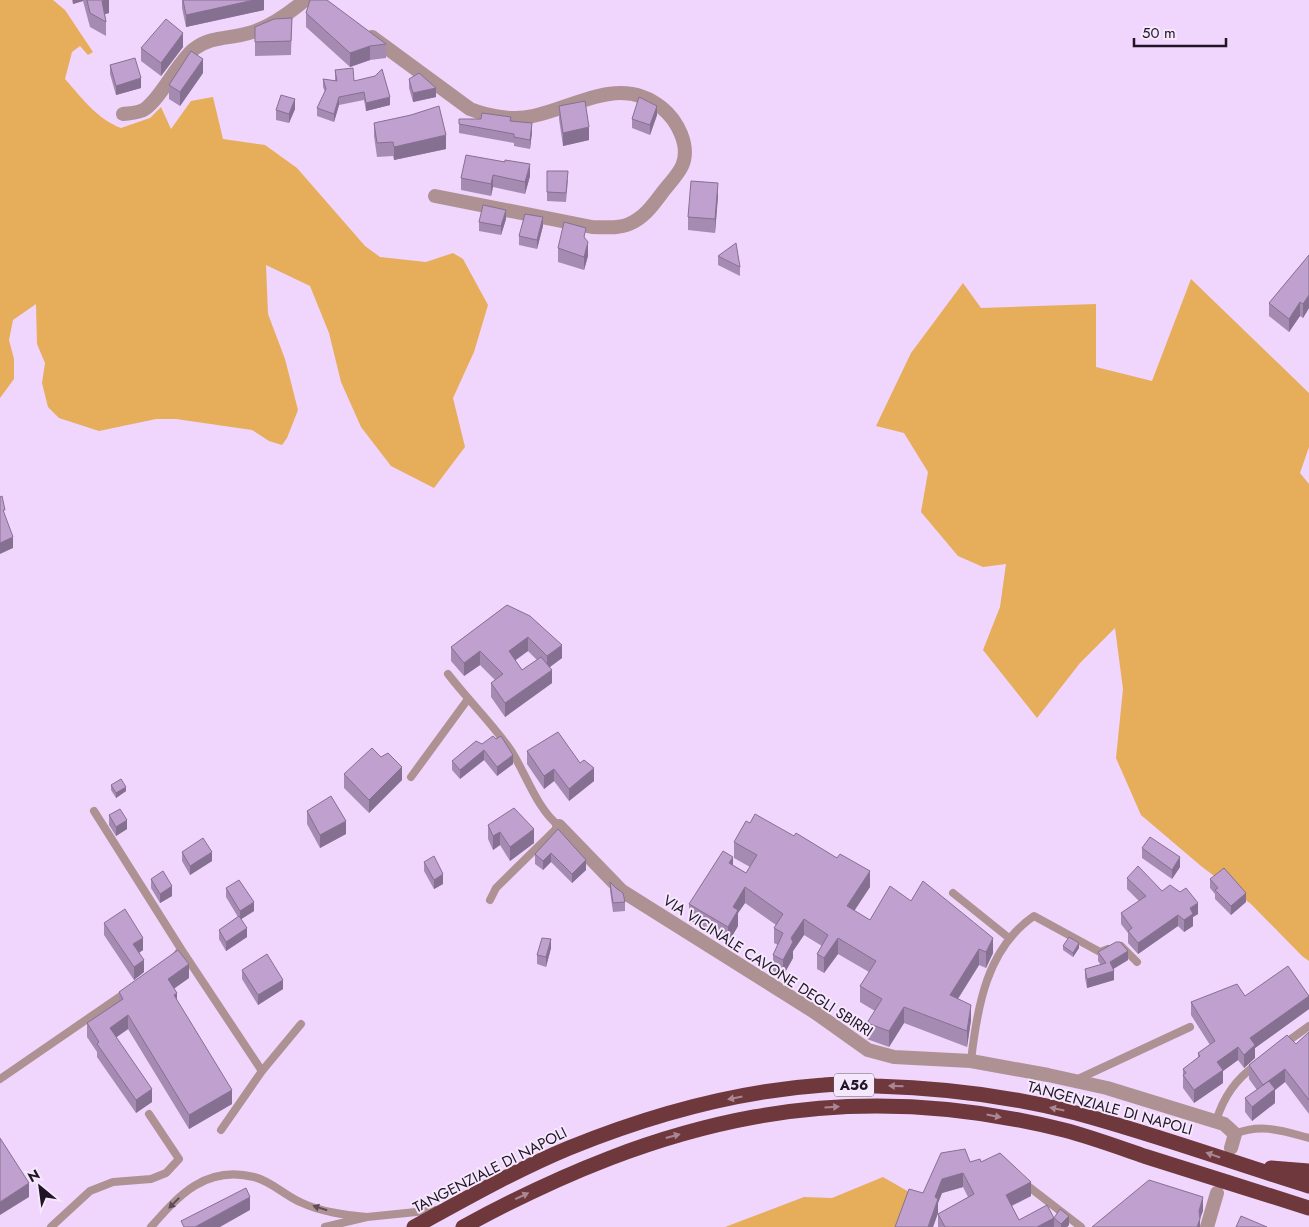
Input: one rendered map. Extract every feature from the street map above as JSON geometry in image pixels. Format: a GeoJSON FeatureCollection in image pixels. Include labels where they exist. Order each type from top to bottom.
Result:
{"type":"FeatureCollection","features":[{"type":"Feature","properties":{"kind":"highway","name":"TANGENZIALE DI NAPOLI"},"geometry":{"type":"LineString","coordinates":[[414,1227],[533,1164],[646,1120],[684,1108],[825,1084],[906,1087],[1009,1099],[1074,1113],[1309,1186]]}},
{"type":"Feature","properties":{"kind":"highway","name":"A56"},"geometry":{"type":"LineString","coordinates":[[464,1227],[504,1205],[613,1156],[656,1141],[754,1116],[798,1109],[848,1106],[928,1107],[977,1113],[1065,1130],[1309,1208]]}},
{"type":"Feature","properties":{"kind":"highway"},"geometry":{"type":"LineString","coordinates":[[1242,1165],[1309,1171]]}},
{"type":"Feature","properties":{"kind":"street"},"geometry":{"type":"LineString","coordinates":[[123,114],[146,108],[180,64],[201,44],[212,39],[247,34],[260,30],[304,0]]}},
{"type":"Feature","properties":{"kind":"street"},"geometry":{"type":"LineString","coordinates":[[362,29],[470,109],[482,114],[518,118],[532,116],[613,92],[638,95],[662,108],[676,124],[682,138],[684,157],[682,166],[646,212],[638,220],[623,226],[592,227],[435,196]]}},
{"type":"Feature","properties":{"kind":"street","name":"VIA VICINALE CAVONE DEGLI SBIRRI"},"geometry":{"type":"LineString","coordinates":[[559,826],[622,891],[816,1012],[868,1050],[894,1057],[971,1060],[1107,1088],[1216,1121],[1230,1128],[1235,1134]]}},
{"type":"Feature","properties":{"kind":"street"},"geometry":{"type":"LineString","coordinates":[[1231,1148],[1235,1134]]}},
{"type":"Feature","properties":{"kind":"street"},"geometry":{"type":"LineString","coordinates":[[1207,1227],[1217,1193]]}},
{"type":"Feature","properties":{"kind":"lane"},"geometry":{"type":"LineString","coordinates":[[448,674],[468,700],[496,729],[525,773],[548,817],[559,826],[533,854],[496,888],[490,900]]}},
{"type":"Feature","properties":{"kind":"lane"},"geometry":{"type":"LineString","coordinates":[[411,777],[468,700]]}},
{"type":"Feature","properties":{"kind":"lane"},"geometry":{"type":"LineString","coordinates":[[94,811],[262,1071]]}},
{"type":"Feature","properties":{"kind":"lane"},"geometry":{"type":"LineString","coordinates":[[952,893],[1009,938]]}},
{"type":"Feature","properties":{"kind":"lane"},"geometry":{"type":"LineString","coordinates":[[971,1060],[976,1016],[993,966],[1009,938],[1034,916],[1100,952],[1115,946],[1123,946],[1136,962]]}},
{"type":"Feature","properties":{"kind":"lane"},"geometry":{"type":"LineString","coordinates":[[167,963],[182,949]]}},
{"type":"Feature","properties":{"kind":"lane"},"geometry":{"type":"LineString","coordinates":[[0,1078],[135,985]]}},
{"type":"Feature","properties":{"kind":"lane"},"geometry":{"type":"LineString","coordinates":[[221,1130],[262,1071],[300,1024]]}},
{"type":"Feature","properties":{"kind":"lane"},"geometry":{"type":"LineString","coordinates":[[1280,1047],[1309,1026]]}},
{"type":"Feature","properties":{"kind":"lane"},"geometry":{"type":"LineString","coordinates":[[1074,1081],[1190,1027]]}},
{"type":"Feature","properties":{"kind":"lane"},"geometry":{"type":"LineString","coordinates":[[1216,1121],[1225,1097],[1231,1088],[1243,1074],[1265,1058]]}},
{"type":"Feature","properties":{"kind":"lane"},"geometry":{"type":"LineString","coordinates":[[52,1227],[90,1191],[114,1182],[151,1179],[166,1173],[179,1159],[148,1114]]}},
{"type":"Feature","properties":{"kind":"lane"},"geometry":{"type":"LineString","coordinates":[[1235,1134],[1246,1129],[1269,1127],[1309,1138]]}},
{"type":"Feature","properties":{"kind":"lane"},"geometry":{"type":"LineString","coordinates":[[1015,1174],[1028,1187],[1081,1227]]}},
{"type":"Feature","properties":{"kind":"lane"},"geometry":{"type":"LineString","coordinates":[[151,1227],[191,1187],[210,1176],[231,1175],[254,1177],[300,1202],[337,1214],[367,1218]]}},
{"type":"Feature","properties":{"kind":"lane"},"geometry":{"type":"LineString","coordinates":[[479,1227],[504,1205]]}},
{"type":"Feature","properties":{"kind":"lane"},"geometry":{"type":"LineString","coordinates":[[325,1227],[367,1218],[448,1208]]}},
{"type":"Feature","properties":{"kind":"shaded area"},"geometry":{"type":"Polygon","coordinates":[[[0,0],[53,0],[65,10],[93,52],[88,55],[80,46],[72,52],[65,79],[97,114],[112,124],[121,128],[150,118],[161,107],[171,129],[191,101],[213,97],[223,139],[265,145],[297,168],[365,246],[380,257],[426,262],[453,253],[463,259],[488,305],[474,352],[453,398],[465,447],[434,488],[391,466],[361,427],[341,382],[329,333],[310,286],[266,265],[268,314],[285,359],[298,410],[287,438],[282,445],[269,441],[252,430],[176,419],[156,419],[99,431],[59,418],[48,407],[42,383],[45,363],[37,344],[36,304],[13,320],[9,340],[14,359],[14,379],[0,398],[0,0]]]}},
{"type":"Feature","properties":{"kind":"shaded area"},"geometry":{"type":"Polygon","coordinates":[[[1191,279],[1309,393],[1309,447],[1300,473],[1309,484],[1309,961],[1251,904],[1201,866],[1141,815],[1116,758],[1123,689],[1115,628],[1080,663],[1037,718],[983,650],[1000,607],[1006,564],[983,567],[958,556],[921,512],[928,472],[904,433],[876,426],[911,353],[963,283],[981,308],[1096,304],[1096,367],[1152,381],[1191,279]]]}},
{"type":"Feature","properties":{"kind":"shaded area"},"geometry":{"type":"Polygon","coordinates":[[[883,1177],[909,1192],[897,1227],[725,1227],[804,1197],[832,1198],[883,1177]]]}},
{"type":"Feature","properties":{"kind":"building"},"geometry":{"type":"Polygon","coordinates":[[[87,0],[108,0],[102,1],[106,22],[90,13],[87,0]]]}},
{"type":"Feature","properties":{"kind":"building"},"geometry":{"type":"Polygon","coordinates":[[[183,0],[254,0],[186,15],[183,0]]]}},
{"type":"Feature","properties":{"kind":"building"},"geometry":{"type":"Polygon","coordinates":[[[310,0],[327,0],[386,44],[370,46],[350,53],[306,13],[310,0]]]}},
{"type":"Feature","properties":{"kind":"building"},"geometry":{"type":"Polygon","coordinates":[[[292,18],[291,41],[255,42],[255,27],[274,19],[292,18]]]}},
{"type":"Feature","properties":{"kind":"building"},"geometry":{"type":"Polygon","coordinates":[[[166,19],[183,33],[161,63],[141,48],[166,19]]]}},
{"type":"Feature","properties":{"kind":"building"},"geometry":{"type":"Polygon","coordinates":[[[191,51],[203,59],[180,92],[169,85],[191,51]]]}},
{"type":"Feature","properties":{"kind":"building"},"geometry":{"type":"Polygon","coordinates":[[[135,58],[141,78],[116,86],[110,65],[135,58]]]}},
{"type":"Feature","properties":{"kind":"building"},"geometry":{"type":"Polygon","coordinates":[[[353,68],[354,81],[375,76],[382,69],[390,97],[366,103],[364,92],[339,97],[334,114],[317,108],[326,89],[323,79],[337,81],[335,70],[353,68]]]}},
{"type":"Feature","properties":{"kind":"building"},"geometry":{"type":"Polygon","coordinates":[[[419,73],[436,88],[413,93],[409,79],[419,73]]]}},
{"type":"Feature","properties":{"kind":"building"},"geometry":{"type":"Polygon","coordinates":[[[281,95],[295,99],[289,114],[276,110],[281,95]]]}},
{"type":"Feature","properties":{"kind":"building"},"geometry":{"type":"Polygon","coordinates":[[[639,97],[657,106],[650,125],[632,119],[639,97]]]}},
{"type":"Feature","properties":{"kind":"building"},"geometry":{"type":"Polygon","coordinates":[[[585,101],[589,127],[563,133],[559,106],[585,101]]]}},
{"type":"Feature","properties":{"kind":"building"},"geometry":{"type":"Polygon","coordinates":[[[439,106],[446,135],[394,147],[393,142],[377,143],[374,123],[411,115],[439,106]]]}},
{"type":"Feature","properties":{"kind":"building"},"geometry":{"type":"Polygon","coordinates":[[[482,113],[511,117],[510,121],[532,123],[530,140],[514,137],[514,134],[459,124],[459,119],[481,119],[482,113]]]}},
{"type":"Feature","properties":{"kind":"building"},"geometry":{"type":"Polygon","coordinates":[[[466,155],[505,162],[505,160],[530,164],[525,182],[493,175],[491,184],[461,178],[466,155]]]}},
{"type":"Feature","properties":{"kind":"building"},"geometry":{"type":"Polygon","coordinates":[[[547,171],[568,171],[566,193],[547,192],[547,171]]]}},
{"type":"Feature","properties":{"kind":"building"},"geometry":{"type":"Polygon","coordinates":[[[691,181],[718,183],[715,219],[688,217],[691,181]]]}},
{"type":"Feature","properties":{"kind":"building"},"geometry":{"type":"Polygon","coordinates":[[[483,205],[506,210],[501,226],[479,222],[483,205]]]}},
{"type":"Feature","properties":{"kind":"building"},"geometry":{"type":"Polygon","coordinates":[[[525,214],[543,217],[537,240],[519,236],[525,214]]]}},
{"type":"Feature","properties":{"kind":"building"},"geometry":{"type":"Polygon","coordinates":[[[564,222],[586,228],[584,237],[588,242],[584,257],[558,248],[564,222]]]}},
{"type":"Feature","properties":{"kind":"building"},"geometry":{"type":"Polygon","coordinates":[[[736,243],[740,267],[718,256],[736,243]]]}},
{"type":"Feature","properties":{"kind":"building"},"geometry":{"type":"Polygon","coordinates":[[[1309,255],[1309,295],[1303,304],[1300,302],[1289,319],[1269,303],[1309,255]]]}},
{"type":"Feature","properties":{"kind":"building"},"geometry":{"type":"Polygon","coordinates":[[[2,496],[5,510],[3,510],[13,537],[0,543],[0,497],[2,496]]]}},
{"type":"Feature","properties":{"kind":"building"},"geometry":{"type":"Polygon","coordinates":[[[507,605],[530,616],[562,645],[547,656],[528,637],[509,651],[522,670],[541,657],[552,670],[505,703],[491,683],[503,674],[480,651],[464,663],[451,647],[507,605]]]}},
{"type":"Feature","properties":{"kind":"building"},"geometry":{"type":"Polygon","coordinates":[[[558,732],[580,763],[584,760],[594,768],[569,789],[554,769],[544,776],[527,751],[558,732]]]}},
{"type":"Feature","properties":{"kind":"building"},"geometry":{"type":"Polygon","coordinates":[[[493,736],[496,739],[501,736],[513,755],[497,767],[484,750],[460,770],[452,761],[476,741],[482,744],[493,736]]]}},
{"type":"Feature","properties":{"kind":"building"},"geometry":{"type":"Polygon","coordinates":[[[372,748],[381,757],[388,753],[402,767],[369,800],[344,774],[372,748]]]}},
{"type":"Feature","properties":{"kind":"building"},"geometry":{"type":"Polygon","coordinates":[[[121,779],[126,787],[116,793],[111,785],[121,779]]]}},
{"type":"Feature","properties":{"kind":"building"},"geometry":{"type":"Polygon","coordinates":[[[331,796],[346,821],[320,835],[307,811],[331,796]]]}},
{"type":"Feature","properties":{"kind":"building"},"geometry":{"type":"Polygon","coordinates":[[[514,808],[534,829],[510,847],[500,832],[493,836],[488,825],[514,808]]]}},
{"type":"Feature","properties":{"kind":"building"},"geometry":{"type":"Polygon","coordinates":[[[120,809],[127,820],[116,827],[109,815],[120,809]]]}},
{"type":"Feature","properties":{"kind":"building"},"geometry":{"type":"Polygon","coordinates":[[[755,814],[794,836],[796,833],[837,858],[840,854],[870,871],[847,906],[870,920],[890,886],[911,901],[923,881],[993,938],[986,952],[979,949],[950,995],[971,1005],[967,1031],[904,1007],[889,1031],[867,1023],[882,999],[860,986],[876,961],[838,938],[824,958],[817,954],[828,935],[804,919],[791,938],[793,942],[783,960],[773,955],[783,933],[774,928],[783,914],[745,887],[733,907],[738,910],[728,927],[689,904],[723,851],[733,857],[729,863],[746,873],[757,855],[734,842],[746,821],[750,823],[755,814]]]}},
{"type":"Feature","properties":{"kind":"building"},"geometry":{"type":"Polygon","coordinates":[[[558,829],[586,860],[572,874],[551,853],[543,861],[535,854],[558,829]]]}},
{"type":"Feature","properties":{"kind":"building"},"geometry":{"type":"Polygon","coordinates":[[[1150,837],[1180,857],[1172,870],[1142,848],[1150,837]]]}},
{"type":"Feature","properties":{"kind":"building"},"geometry":{"type":"Polygon","coordinates":[[[203,838],[212,852],[190,866],[182,852],[203,838]]]}},
{"type":"Feature","properties":{"kind":"building"},"geometry":{"type":"Polygon","coordinates":[[[434,856],[443,874],[434,880],[424,862],[434,856]]]}},
{"type":"Feature","properties":{"kind":"building"},"geometry":{"type":"Polygon","coordinates":[[[1138,866],[1162,891],[1170,885],[1180,892],[1186,888],[1198,903],[1190,908],[1193,914],[1184,920],[1178,915],[1138,943],[1128,931],[1132,928],[1121,913],[1146,896],[1127,878],[1138,866]]]}},
{"type":"Feature","properties":{"kind":"building"},"geometry":{"type":"Polygon","coordinates":[[[1224,868],[1246,893],[1231,906],[1215,890],[1218,888],[1210,879],[1224,868]]]}},
{"type":"Feature","properties":{"kind":"building"},"geometry":{"type":"Polygon","coordinates":[[[163,871],[172,886],[160,894],[151,879],[163,871]]]}},
{"type":"Feature","properties":{"kind":"building"},"geometry":{"type":"Polygon","coordinates":[[[239,880],[254,902],[240,911],[226,888],[239,880]]]}},
{"type":"Feature","properties":{"kind":"building"},"geometry":{"type":"Polygon","coordinates":[[[610,882],[623,893],[625,902],[613,903],[610,882]]]}},
{"type":"Feature","properties":{"kind":"building"},"geometry":{"type":"Polygon","coordinates":[[[125,909],[143,938],[133,944],[144,960],[134,967],[104,923],[125,909]]]}},
{"type":"Feature","properties":{"kind":"building"},"geometry":{"type":"Polygon","coordinates":[[[239,916],[247,928],[226,942],[219,930],[239,916]]]}},
{"type":"Feature","properties":{"kind":"building"},"geometry":{"type":"Polygon","coordinates":[[[1069,937],[1079,943],[1073,953],[1063,946],[1069,937]]]}},
{"type":"Feature","properties":{"kind":"building"},"geometry":{"type":"Polygon","coordinates":[[[542,938],[551,939],[546,957],[537,955],[542,938]]]}},
{"type":"Feature","properties":{"kind":"building"},"geometry":{"type":"Polygon","coordinates":[[[1116,942],[1120,942],[1128,951],[1110,962],[1114,971],[1087,979],[1085,969],[1106,963],[1098,952],[1116,942]]]}},
{"type":"Feature","properties":{"kind":"building"},"geometry":{"type":"Polygon","coordinates":[[[178,950],[189,964],[168,979],[177,993],[174,995],[232,1090],[189,1115],[128,1015],[110,1028],[152,1089],[136,1100],[97,1044],[99,1042],[87,1023],[123,999],[119,992],[178,950]]]}},
{"type":"Feature","properties":{"kind":"building"},"geometry":{"type":"Polygon","coordinates":[[[267,954],[283,980],[258,995],[242,970],[267,954]]]}},
{"type":"Feature","properties":{"kind":"building"},"geometry":{"type":"Polygon","coordinates":[[[1288,966],[1309,996],[1250,1038],[1255,1045],[1244,1055],[1238,1047],[1217,1062],[1223,1070],[1194,1090],[1183,1075],[1186,1073],[1183,1069],[1200,1056],[1198,1053],[1215,1041],[1191,1002],[1237,984],[1245,996],[1288,966]]]}},
{"type":"Feature","properties":{"kind":"building"},"geometry":{"type":"Polygon","coordinates":[[[1309,1032],[1309,1100],[1285,1069],[1263,1085],[1249,1065],[1287,1035],[1296,1044],[1309,1032]]]}},
{"type":"Feature","properties":{"kind":"building"},"geometry":{"type":"Polygon","coordinates":[[[1269,1081],[1275,1089],[1252,1107],[1245,1098],[1269,1081]]]}},
{"type":"Feature","properties":{"kind":"building"},"geometry":{"type":"Polygon","coordinates":[[[0,1138],[29,1183],[0,1202],[0,1138]]]}},
{"type":"Feature","properties":{"kind":"building"},"geometry":{"type":"Polygon","coordinates":[[[965,1149],[970,1162],[980,1159],[981,1162],[1000,1153],[1031,1182],[1006,1195],[1019,1220],[1047,1205],[1054,1218],[1037,1227],[945,1227],[938,1214],[974,1194],[963,1173],[942,1179],[935,1197],[938,1199],[928,1227],[895,1227],[909,1189],[923,1193],[941,1153],[965,1149]]]}},
{"type":"Feature","properties":{"kind":"building"},"geometry":{"type":"Polygon","coordinates":[[[1149,1180],[1203,1197],[1197,1227],[1092,1227],[1149,1180]]]}},
{"type":"Feature","properties":{"kind":"building"},"geometry":{"type":"Polygon","coordinates":[[[246,1188],[250,1197],[195,1227],[184,1227],[181,1221],[246,1188]]]}},
{"type":"Feature","properties":{"kind":"building"},"geometry":{"type":"Polygon","coordinates":[[[1060,1209],[1069,1216],[1061,1224],[1054,1218],[1060,1209]]]}},
{"type":"Feature","properties":{"kind":"building"},"geometry":{"type":"Polygon","coordinates":[[[1241,1216],[1267,1227],[1236,1227],[1241,1216]]]}}]}
